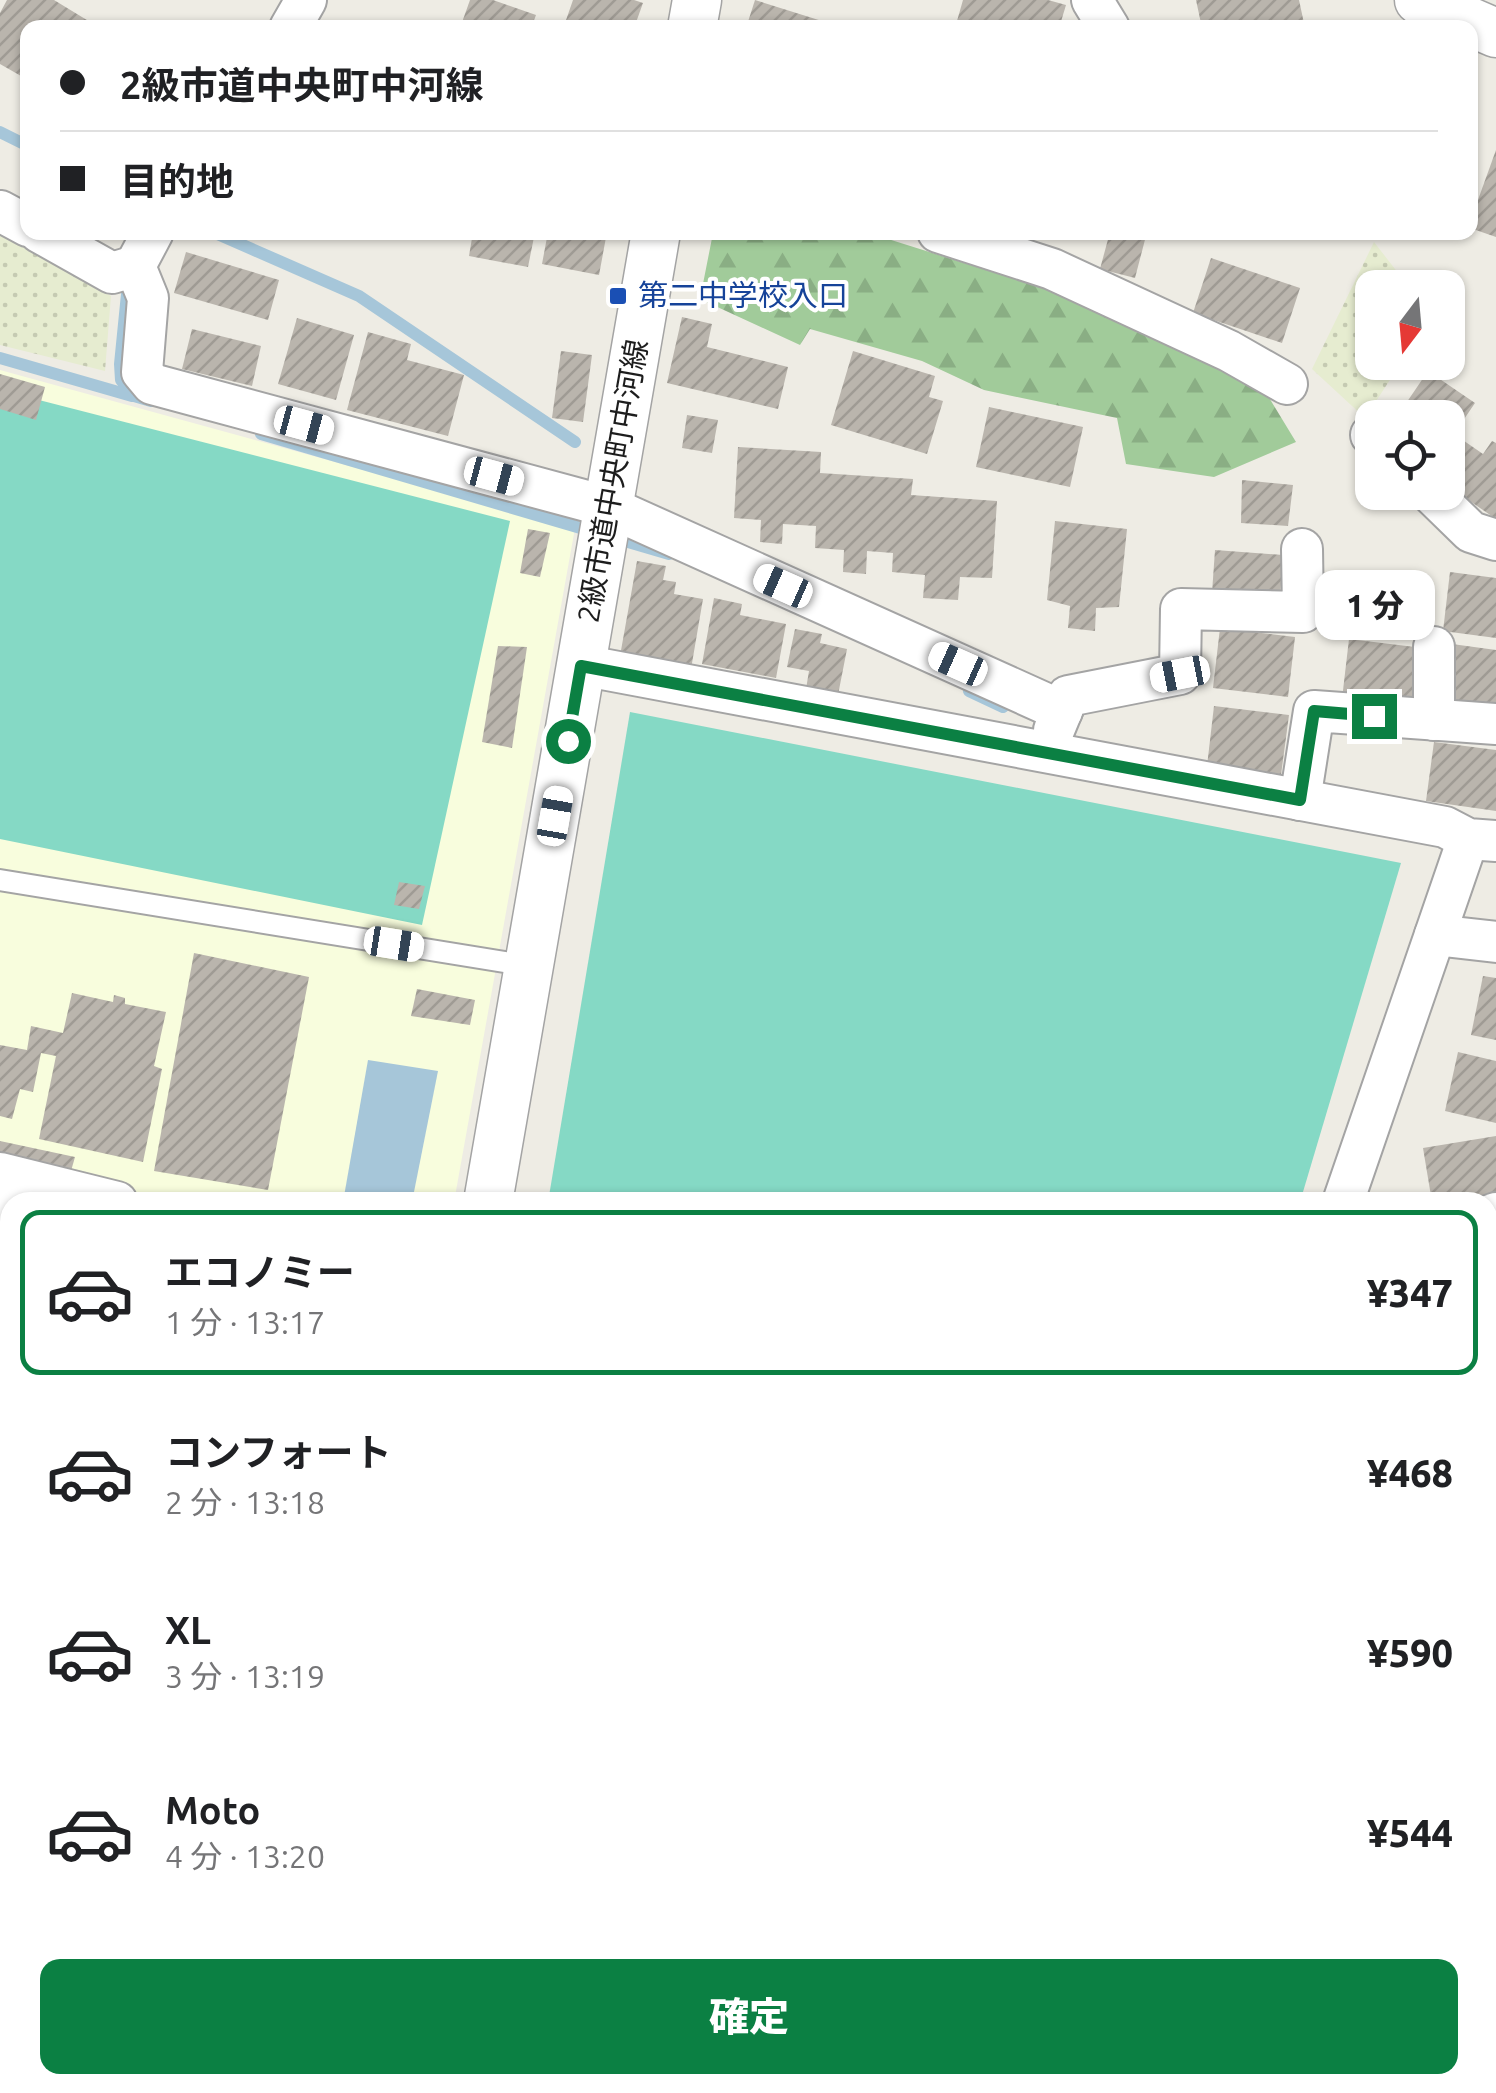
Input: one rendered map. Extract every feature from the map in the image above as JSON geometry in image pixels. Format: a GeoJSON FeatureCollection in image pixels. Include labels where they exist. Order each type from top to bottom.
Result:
{"type":"FeatureCollection","features":[{"type":"Feature","properties":{"kind":"street"},"geometry":{"type":"LineString","coordinates":[[1420,0],[1466,20]]}},
{"type":"Feature","properties":{"kind":"street"},"geometry":{"type":"LineString","coordinates":[[53,240],[112,273],[144,249]]}},
{"type":"Feature","properties":{"kind":"street","name":"2級市道中央町中河線"},"geometry":{"type":"LineString","coordinates":[[490,1192],[655,240]]}},
{"type":"Feature","properties":{"kind":"street"},"geometry":{"type":"LineString","coordinates":[[963,240],[1052,269],[1230,352],[1287,384]]}},
{"type":"Feature","properties":{"kind":"street"},"geometry":{"type":"LineString","coordinates":[[144,249],[148,298],[142,372],[152,384],[609,507],[1062,711]]}},
{"type":"Feature","properties":{"kind":"street"},"geometry":{"type":"LineString","coordinates":[[1448,510],[1471,532],[1496,540]]}},
{"type":"Feature","properties":{"kind":"street"},"geometry":{"type":"LineString","coordinates":[[1045,752],[1068,696],[1180,674],[1181,609],[1302,612],[1302,549]]}},
{"type":"Feature","properties":{"kind":"street"},"geometry":{"type":"LineString","coordinates":[[1434,647],[1434,720]]}},
{"type":"Feature","properties":{"kind":"street"},"geometry":{"type":"LineString","coordinates":[[581,666],[1445,826],[1482,840],[1434,935],[1346,1192]]}},
{"type":"Feature","properties":{"kind":"street"},"geometry":{"type":"LineString","coordinates":[[1300,800],[1314,711],[1496,724]]}},
{"type":"Feature","properties":{"kind":"street"},"geometry":{"type":"LineString","coordinates":[[1434,935],[1496,942]]}},
{"type":"Feature","properties":{"kind":"street"},"geometry":{"type":"LineString","coordinates":[[0,1173],[77,1192]]}},
{"type":"Feature","properties":{"kind":"lane"},"geometry":{"type":"LineString","coordinates":[[0,880],[529,966]]}},
{"type":"Feature","properties":{"kind":"shaded area"},"geometry":{"type":"Polygon","coordinates":[[[0,227],[111,296],[105,371],[0,345],[0,227]]]}},
{"type":"Feature","properties":{"kind":"shaded area"},"geometry":{"type":"Polygon","coordinates":[[[1374,242],[1396,270],[1360,270],[1374,242]]]}},
{"type":"Feature","properties":{"kind":"shaded area"},"geometry":{"type":"Polygon","coordinates":[[[1355,281],[1355,380],[1390,380],[1377,400],[1355,400],[1355,409],[1312,369],[1355,281]]]}},
{"type":"Feature","properties":{"kind":"shaded area"},"geometry":{"type":"Polygon","coordinates":[[[0,370],[575,528],[456,1192],[120,1192],[0,1164],[0,370]]]}},
{"type":"Feature","properties":{"kind":"green space"},"geometry":{"type":"Polygon","coordinates":[[[712,240],[891,240],[1101,306],[1262,386],[1296,442],[1214,477],[1126,464],[1117,418],[984,390],[922,361],[810,329],[800,345],[700,299],[712,240]]]}},
{"type":"Feature","properties":{"kind":"green space"},"geometry":{"type":"Polygon","coordinates":[[[0,390],[510,521],[422,925],[0,839],[0,390]]]}},
{"type":"Feature","properties":{"kind":"green space"},"geometry":{"type":"Polygon","coordinates":[[[630,712],[1401,863],[1303,1192],[550,1192],[630,712]]]}},
{"type":"Feature","properties":{"kind":"water"},"geometry":{"type":"Polygon","coordinates":[[[368,1060],[438,1071],[414,1192],[345,1192],[368,1060]]]}},
{"type":"Feature","properties":{"kind":"building"},"geometry":{"type":"Polygon","coordinates":[[[7,0],[54,0],[87,20],[20,20],[20,75],[0,64],[0,13],[7,0]]]}},
{"type":"Feature","properties":{"kind":"building"},"geometry":{"type":"Polygon","coordinates":[[[470,0],[493,0],[536,15],[534,20],[463,20],[470,0]]]}},
{"type":"Feature","properties":{"kind":"building"},"geometry":{"type":"Polygon","coordinates":[[[573,0],[643,3],[637,20],[566,20],[573,0]]]}},
{"type":"Feature","properties":{"kind":"building"},"geometry":{"type":"Polygon","coordinates":[[[755,0],[819,20],[749,20],[755,0]]]}},
{"type":"Feature","properties":{"kind":"building"},"geometry":{"type":"Polygon","coordinates":[[[963,0],[1048,0],[1066,5],[1061,20],[957,20],[963,0]]]}},
{"type":"Feature","properties":{"kind":"building"},"geometry":{"type":"Polygon","coordinates":[[[1196,0],[1299,0],[1303,20],[1200,20],[1196,0]]]}},
{"type":"Feature","properties":{"kind":"building"},"geometry":{"type":"Polygon","coordinates":[[[1496,150],[1496,237],[1478,231],[1478,200],[1496,150]]]}},
{"type":"Feature","properties":{"kind":"building"},"geometry":{"type":"Polygon","coordinates":[[[472,240],[533,240],[528,267],[469,256],[472,240]]]}},
{"type":"Feature","properties":{"kind":"building"},"geometry":{"type":"Polygon","coordinates":[[[546,240],[606,240],[599,275],[542,264],[546,240]]]}},
{"type":"Feature","properties":{"kind":"building"},"geometry":{"type":"Polygon","coordinates":[[[1108,240],[1145,240],[1135,278],[1100,269],[1108,240]]]}},
{"type":"Feature","properties":{"kind":"building"},"geometry":{"type":"Polygon","coordinates":[[[186,252],[279,280],[268,320],[174,293],[186,252]]]}},
{"type":"Feature","properties":{"kind":"building"},"geometry":{"type":"Polygon","coordinates":[[[1211,258],[1300,288],[1282,343],[1193,313],[1211,258]]]}},
{"type":"Feature","properties":{"kind":"building"},"geometry":{"type":"Polygon","coordinates":[[[682,317],[712,324],[707,347],[788,367],[778,409],[667,383],[682,317]]]}},
{"type":"Feature","properties":{"kind":"building"},"geometry":{"type":"Polygon","coordinates":[[[297,318],[354,335],[336,400],[278,384],[297,318]]]}},
{"type":"Feature","properties":{"kind":"building"},"geometry":{"type":"Polygon","coordinates":[[[192,329],[261,346],[252,386],[182,369],[192,329]]]}},
{"type":"Feature","properties":{"kind":"building"},"geometry":{"type":"Polygon","coordinates":[[[368,332],[411,344],[407,360],[464,375],[448,436],[347,410],[368,332]]]}},
{"type":"Feature","properties":{"kind":"building"},"geometry":{"type":"Polygon","coordinates":[[[561,351],[592,355],[583,422],[552,418],[561,351]]]}},
{"type":"Feature","properties":{"kind":"building"},"geometry":{"type":"Polygon","coordinates":[[[853,351],[935,376],[929,397],[943,401],[927,454],[831,425],[853,351]]]}},
{"type":"Feature","properties":{"kind":"building"},"geometry":{"type":"Polygon","coordinates":[[[0,374],[45,387],[36,420],[0,409],[0,374]]]}},
{"type":"Feature","properties":{"kind":"building"},"geometry":{"type":"Polygon","coordinates":[[[1422,380],[1441,380],[1475,403],[1465,418],[1465,400],[1408,400],[1422,380]]]}},
{"type":"Feature","properties":{"kind":"building"},"geometry":{"type":"Polygon","coordinates":[[[989,407],[1083,427],[1070,487],[976,467],[989,407]]]}},
{"type":"Feature","properties":{"kind":"building"},"geometry":{"type":"Polygon","coordinates":[[[687,415],[718,420],[712,453],[682,448],[687,415]]]}},
{"type":"Feature","properties":{"kind":"building"},"geometry":{"type":"Polygon","coordinates":[[[1492,441],[1496,443],[1496,519],[1465,498],[1465,442],[1483,454],[1492,441]]]}},
{"type":"Feature","properties":{"kind":"building"},"geometry":{"type":"Polygon","coordinates":[[[738,447],[821,452],[820,473],[913,479],[911,495],[997,501],[992,578],[960,577],[958,600],[923,598],[925,575],[892,572],[893,553],[867,551],[866,574],[843,572],[844,550],[815,548],[816,526],[783,524],[782,544],[760,542],[761,520],[734,518],[738,447]]]}},
{"type":"Feature","properties":{"kind":"building"},"geometry":{"type":"Polygon","coordinates":[[[1242,480],[1293,485],[1288,526],[1241,523],[1242,480]]]}},
{"type":"Feature","properties":{"kind":"building"},"geometry":{"type":"Polygon","coordinates":[[[1055,521],[1127,529],[1119,607],[1096,608],[1095,631],[1068,628],[1070,606],[1047,600],[1055,521]]]}},
{"type":"Feature","properties":{"kind":"building"},"geometry":{"type":"Polygon","coordinates":[[[528,529],[550,533],[540,577],[520,573],[528,529]]]}},
{"type":"Feature","properties":{"kind":"building"},"geometry":{"type":"Polygon","coordinates":[[[1215,550],[1283,555],[1280,599],[1212,593],[1215,550]]]}},
{"type":"Feature","properties":{"kind":"building"},"geometry":{"type":"Polygon","coordinates":[[[637,561],[666,566],[663,580],[676,582],[674,594],[703,599],[691,669],[620,656],[637,561]]]}},
{"type":"Feature","properties":{"kind":"building"},"geometry":{"type":"Polygon","coordinates":[[[1450,572],[1496,578],[1496,638],[1443,631],[1450,572]]]}},
{"type":"Feature","properties":{"kind":"building"},"geometry":{"type":"Polygon","coordinates":[[[714,598],[742,604],[740,615],[786,624],[776,678],[702,664],[714,598]]]}},
{"type":"Feature","properties":{"kind":"building"},"geometry":{"type":"Polygon","coordinates":[[[1220,628],[1295,637],[1288,697],[1213,688],[1220,628]]]}},
{"type":"Feature","properties":{"kind":"building"},"geometry":{"type":"Polygon","coordinates":[[[795,629],[822,634],[820,643],[847,649],[838,695],[806,689],[809,671],[787,667],[795,629]]]}},
{"type":"Feature","properties":{"kind":"building"},"geometry":{"type":"Polygon","coordinates":[[[1349,639],[1423,648],[1416,708],[1342,699],[1349,639]]]}},
{"type":"Feature","properties":{"kind":"building"},"geometry":{"type":"Polygon","coordinates":[[[1452,644],[1496,650],[1496,710],[1445,704],[1452,644]]]}},
{"type":"Feature","properties":{"kind":"building"},"geometry":{"type":"Polygon","coordinates":[[[498,646],[527,647],[512,748],[482,742],[498,646]]]}},
{"type":"Feature","properties":{"kind":"building"},"geometry":{"type":"Polygon","coordinates":[[[1214,706],[1289,715],[1281,775],[1207,766],[1214,706]]]}},
{"type":"Feature","properties":{"kind":"building"},"geometry":{"type":"Polygon","coordinates":[[[1434,742],[1496,750],[1496,811],[1426,801],[1434,742]]]}},
{"type":"Feature","properties":{"kind":"building"},"geometry":{"type":"Polygon","coordinates":[[[399,882],[425,886],[419,909],[394,905],[399,882]]]}},
{"type":"Feature","properties":{"kind":"building"},"geometry":{"type":"Polygon","coordinates":[[[194,953],[309,977],[268,1190],[154,1171],[194,953]]]}},
{"type":"Feature","properties":{"kind":"building"},"geometry":{"type":"Polygon","coordinates":[[[1483,976],[1496,978],[1496,1040],[1471,1035],[1483,976]]]}},
{"type":"Feature","properties":{"kind":"building"},"geometry":{"type":"Polygon","coordinates":[[[417,989],[475,1000],[470,1025],[411,1016],[417,989]]]}},
{"type":"Feature","properties":{"kind":"building"},"geometry":{"type":"Polygon","coordinates":[[[72,993],[113,1002],[114,995],[125,998],[125,1004],[166,1012],[154,1066],[162,1069],[143,1162],[39,1139],[56,1056],[41,1053],[33,1092],[20,1089],[12,1119],[0,1116],[0,1045],[27,1050],[31,1026],[63,1033],[72,993]]]}},
{"type":"Feature","properties":{"kind":"building"},"geometry":{"type":"Polygon","coordinates":[[[1458,1052],[1496,1061],[1496,1123],[1445,1111],[1458,1052]]]}},
{"type":"Feature","properties":{"kind":"building"},"geometry":{"type":"Polygon","coordinates":[[[1496,1136],[1496,1192],[1430,1192],[1423,1148],[1496,1136]]]}},
{"type":"Feature","properties":{"kind":"building"},"geometry":{"type":"Polygon","coordinates":[[[0,1141],[75,1157],[71,1171],[0,1155],[0,1141]]]}},
{"type":"Feature","properties":{"kind":"waterway"},"geometry":{"type":"LineString","coordinates":[[0,132],[20,142]]}},
{"type":"Feature","properties":{"kind":"waterway"},"geometry":{"type":"LineString","coordinates":[[231,240],[359,296],[575,442]]}},
{"type":"Feature","properties":{"kind":"waterway"},"geometry":{"type":"LineString","coordinates":[[128,284],[121,380],[134,396],[151,401]]}},
{"type":"Feature","properties":{"kind":"waterway"},"geometry":{"type":"LineString","coordinates":[[0,358],[132,396]]}},
{"type":"Feature","properties":{"kind":"waterway"},"geometry":{"type":"LineString","coordinates":[[261,434],[669,554]]}},
{"type":"Feature","properties":{"kind":"waterway"},"geometry":{"type":"LineString","coordinates":[[969,691],[1003,707]]}},
{"type":"Feature","properties":{"kind":"place","name":"第二中学校入口"},"geometry":{"type":"Point","coordinates":[618,296]}},
{"type":"Feature","properties":{"kind":"route"},"geometry":{"type":"LineString","coordinates":[[568,741],[581,666],[1300,800],[1314,711],[1374,716]]}}]}
